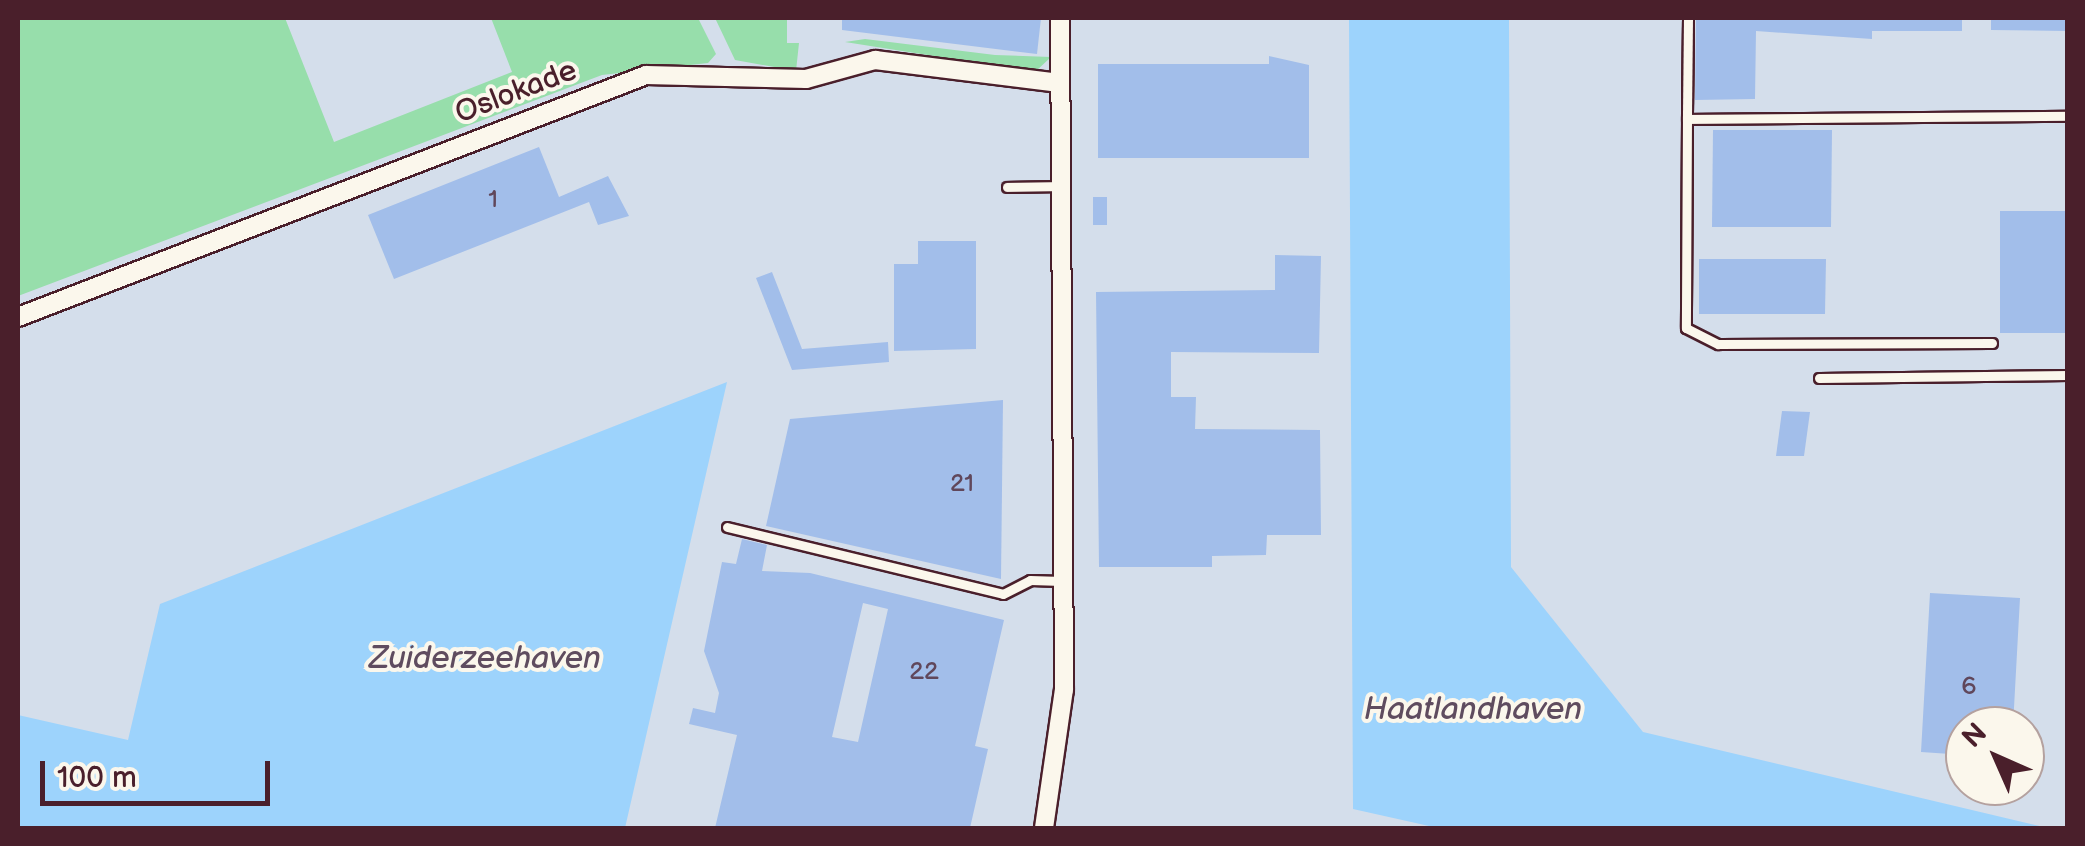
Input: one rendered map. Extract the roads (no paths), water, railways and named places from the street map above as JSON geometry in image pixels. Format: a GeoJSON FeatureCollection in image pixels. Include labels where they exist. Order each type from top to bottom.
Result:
{"type":"FeatureCollection","features":[{"type":"Feature","properties":{"kind":"street"},"geometry":{"type":"LineString","coordinates":[[1044,828],[1059,754],[1064,581],[1060,18]]}},
{"type":"Feature","properties":{"kind":"street","name":"Oslokade"},"geometry":{"type":"LineString","coordinates":[[18,317],[646,76],[806,78],[875,60],[1060,83]]}},
{"type":"Feature","properties":{"kind":"lane"},"geometry":{"type":"LineString","coordinates":[[1688,18],[1686,328],[1718,344],[1992,343]]}},
{"type":"Feature","properties":{"kind":"lane"},"geometry":{"type":"LineString","coordinates":[[1687,119],[2068,116]]}},
{"type":"Feature","properties":{"kind":"lane"},"geometry":{"type":"LineString","coordinates":[[1007,187],[1061,186]]}},
{"type":"Feature","properties":{"kind":"lane"},"geometry":{"type":"LineString","coordinates":[[1819,378],[2068,375]]}},
{"type":"Feature","properties":{"kind":"lane"},"geometry":{"type":"LineString","coordinates":[[727,526],[1003,594],[1030,580],[1064,581]]}},
{"type":"Feature","properties":{"kind":"water","name":"Haatlandhaven"},"geometry":{"type":"Polygon","coordinates":[[[1349,18],[1509,18],[1511,567],[1643,732],[2048,828],[1438,828],[1353,809],[1349,18]]]}},
{"type":"Feature","properties":{"kind":"water","name":"Zuiderzeehaven"},"geometry":{"type":"Polygon","coordinates":[[[727,382],[625,828],[18,828],[18,715],[128,740],[160,604],[727,382]]]}}]}
